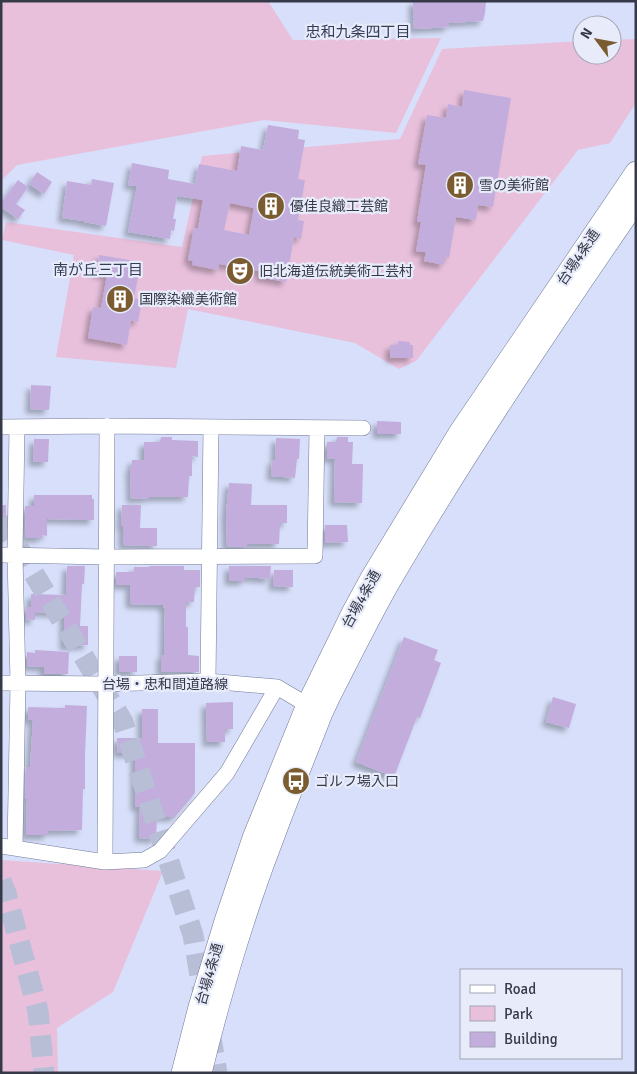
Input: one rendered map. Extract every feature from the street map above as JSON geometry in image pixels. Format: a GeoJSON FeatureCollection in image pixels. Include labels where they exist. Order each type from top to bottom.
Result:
{"type":"FeatureCollection","features":[{"type":"Feature","properties":{"kind":"highway","name":"台場4条通"},"geometry":{"type":"LineString","coordinates":[[201,1073],[247,912],[315,709],[352,613],[371,578],[459,433],[636,172]]}},
{"type":"Feature","properties":{"kind":"highway","name":"台場4条通"},"geometry":{"type":"LineString","coordinates":[[182,1073],[199,1007],[253,838],[315,709],[388,584],[466,457],[636,202]]}},
{"type":"Feature","properties":{"kind":"street"},"geometry":{"type":"LineString","coordinates":[[105,862],[107,426]]}},
{"type":"Feature","properties":{"kind":"street"},"geometry":{"type":"LineString","coordinates":[[1,427],[363,428]]}},
{"type":"Feature","properties":{"kind":"street"},"geometry":{"type":"LineString","coordinates":[[17,427],[8,555],[18,683],[8,847],[105,862],[144,860],[160,851],[226,772],[277,687]]}},
{"type":"Feature","properties":{"kind":"street"},"geometry":{"type":"LineString","coordinates":[[208,681],[211,427]]}},
{"type":"Feature","properties":{"kind":"street"},"geometry":{"type":"LineString","coordinates":[[8,555],[315,556],[316,428]]}},
{"type":"Feature","properties":{"kind":"street","name":"台場・忠和間道路線"},"geometry":{"type":"LineString","coordinates":[[1,683],[105,684],[208,681],[277,687],[315,709]]}},
{"type":"Feature","properties":{"kind":"green space"},"geometry":{"type":"Polygon","coordinates":[[[1,1],[268,1],[293,40],[441,38],[396,133],[264,120],[17,165],[1,181],[1,1]]]}},
{"type":"Feature","properties":{"kind":"green space"},"geometry":{"type":"Polygon","coordinates":[[[636,39],[636,103],[610,143],[578,150],[416,361],[399,369],[355,343],[188,309],[176,368],[56,357],[74,255],[2,240],[6,222],[182,247],[202,156],[400,139],[442,49],[572,42],[572,65],[622,65],[622,40],[636,39]]]}},
{"type":"Feature","properties":{"kind":"green space"},"geometry":{"type":"Polygon","coordinates":[[[1,860],[163,871],[113,992],[57,1028],[58,1073],[1,1073],[1,860]]]}},
{"type":"Feature","properties":{"kind":"building"},"geometry":{"type":"Polygon","coordinates":[[[413,1],[486,1],[483,21],[449,23],[449,27],[414,29],[413,1]]]}},
{"type":"Feature","properties":{"kind":"building","name":"雪の美術館"},"geometry":{"type":"Polygon","coordinates":[[[464,90],[511,98],[493,207],[478,205],[476,220],[456,217],[449,258],[445,257],[444,265],[424,261],[426,252],[416,251],[421,222],[417,222],[426,165],[418,164],[427,115],[446,118],[448,104],[462,107],[464,90]]]}},
{"type":"Feature","properties":{"kind":"building","name":"優佳良織工芸館"},"geometry":{"type":"Polygon","coordinates":[[[268,125],[299,130],[298,139],[305,140],[298,179],[305,180],[298,220],[304,221],[301,239],[294,237],[286,282],[259,277],[260,271],[219,264],[218,270],[192,265],[193,261],[188,260],[194,228],[198,228],[203,200],[177,196],[173,219],[176,219],[174,231],[171,230],[170,239],[128,232],[137,186],[128,185],[132,163],[169,170],[168,179],[195,184],[199,164],[237,171],[241,146],[263,150],[268,125]],[[230,203],[224,230],[249,235],[254,208],[230,203]]]}},
{"type":"Feature","properties":{"kind":"building"},"geometry":{"type":"Polygon","coordinates":[[[37,172],[52,182],[44,194],[29,184],[37,172]]]}},
{"type":"Feature","properties":{"kind":"building"},"geometry":{"type":"Polygon","coordinates":[[[92,179],[114,183],[106,226],[62,218],[67,181],[91,185],[92,179]]]}},
{"type":"Feature","properties":{"kind":"building"},"geometry":{"type":"Polygon","coordinates":[[[18,180],[28,187],[16,204],[25,210],[18,219],[1,207],[1,203],[18,180]]]}},
{"type":"Feature","properties":{"kind":"building","name":"国際染織美術館"},"geometry":{"type":"Polygon","coordinates":[[[99,255],[141,262],[134,298],[142,300],[138,322],[131,320],[127,345],[88,338],[93,307],[101,308],[107,275],[96,273],[99,255]]]}},
{"type":"Feature","properties":{"kind":"building"},"geometry":{"type":"Polygon","coordinates":[[[398,341],[410,342],[410,345],[413,345],[413,358],[390,358],[390,345],[398,345],[398,341]]]}},
{"type":"Feature","properties":{"kind":"building"},"geometry":{"type":"Polygon","coordinates":[[[31,385],[51,386],[49,410],[30,409],[31,385]]]}},
{"type":"Feature","properties":{"kind":"building"},"geometry":{"type":"Polygon","coordinates":[[[377,421],[401,422],[401,434],[377,434],[377,421]]]}},
{"type":"Feature","properties":{"kind":"building"},"geometry":{"type":"Polygon","coordinates":[[[161,437],[172,437],[172,440],[198,441],[198,457],[192,456],[192,476],[189,476],[188,497],[131,499],[130,467],[132,467],[132,460],[144,460],[144,442],[160,442],[161,437]]]}},
{"type":"Feature","properties":{"kind":"building"},"geometry":{"type":"Polygon","coordinates":[[[337,437],[348,437],[348,442],[353,442],[352,464],[363,464],[362,503],[334,502],[335,459],[327,458],[327,442],[336,442],[337,437]]]}},
{"type":"Feature","properties":{"kind":"building"},"geometry":{"type":"Polygon","coordinates":[[[276,438],[300,439],[299,459],[297,459],[295,478],[271,476],[272,460],[275,461],[276,438]]]}},
{"type":"Feature","properties":{"kind":"building"},"geometry":{"type":"Polygon","coordinates":[[[34,439],[49,439],[48,462],[33,462],[34,439]]]}},
{"type":"Feature","properties":{"kind":"building"},"geometry":{"type":"Polygon","coordinates":[[[229,483],[252,484],[251,505],[287,505],[287,523],[280,523],[279,544],[247,544],[247,547],[227,546],[226,514],[229,483]]]}},
{"type":"Feature","properties":{"kind":"building"},"geometry":{"type":"Polygon","coordinates":[[[34,495],[92,495],[92,499],[94,499],[94,520],[47,519],[47,536],[42,535],[42,538],[26,538],[25,506],[34,506],[34,495]]]}},
{"type":"Feature","properties":{"kind":"building"},"geometry":{"type":"Polygon","coordinates":[[[1,505],[6,505],[6,519],[1,519],[1,505]]]}},
{"type":"Feature","properties":{"kind":"building"},"geometry":{"type":"Polygon","coordinates":[[[122,505],[141,505],[140,528],[157,528],[157,546],[123,545],[123,526],[121,526],[122,505]]]}},
{"type":"Feature","properties":{"kind":"building"},"geometry":{"type":"Polygon","coordinates":[[[325,525],[347,525],[348,542],[325,543],[325,525]]]}},
{"type":"Feature","properties":{"kind":"building"},"geometry":{"type":"Polygon","coordinates":[[[67,566],[85,566],[80,626],[88,626],[88,645],[64,646],[64,613],[35,612],[35,620],[26,619],[26,607],[31,607],[31,594],[66,595],[67,566]]]}},
{"type":"Feature","properties":{"kind":"building"},"geometry":{"type":"Polygon","coordinates":[[[184,566],[184,570],[200,570],[200,587],[195,587],[194,602],[186,602],[188,655],[199,656],[199,672],[161,672],[161,655],[164,655],[165,608],[163,608],[163,605],[130,604],[130,585],[116,585],[116,572],[134,572],[134,567],[184,566]]]}},
{"type":"Feature","properties":{"kind":"building"},"geometry":{"type":"Polygon","coordinates":[[[229,566],[271,566],[270,579],[245,577],[245,581],[229,581],[229,566]]]}},
{"type":"Feature","properties":{"kind":"building"},"geometry":{"type":"Polygon","coordinates":[[[274,570],[293,570],[293,587],[273,586],[274,570]]]}},
{"type":"Feature","properties":{"kind":"building"},"geometry":{"type":"Polygon","coordinates":[[[404,637],[438,650],[434,660],[441,663],[420,718],[417,717],[394,777],[356,762],[404,637]]]}},
{"type":"Feature","properties":{"kind":"building"},"geometry":{"type":"Polygon","coordinates":[[[35,650],[69,652],[68,674],[44,674],[44,667],[27,666],[27,652],[35,653],[35,650]]]}},
{"type":"Feature","properties":{"kind":"building"},"geometry":{"type":"Polygon","coordinates":[[[119,656],[137,656],[137,672],[119,672],[119,656]]]}},
{"type":"Feature","properties":{"kind":"building"},"geometry":{"type":"Polygon","coordinates":[[[553,697],[576,704],[569,728],[546,722],[553,697]]]}},
{"type":"Feature","properties":{"kind":"building"},"geometry":{"type":"Polygon","coordinates":[[[233,702],[233,729],[225,729],[225,742],[207,742],[206,703],[233,702]]]}},
{"type":"Feature","properties":{"kind":"building"},"geometry":{"type":"Polygon","coordinates":[[[65,705],[87,706],[82,830],[48,831],[48,835],[26,835],[26,767],[30,767],[33,720],[28,720],[28,707],[65,708],[65,705]]]}},
{"type":"Feature","properties":{"kind":"building"},"geometry":{"type":"Polygon","coordinates":[[[142,709],[158,709],[158,743],[195,743],[195,793],[175,817],[157,817],[156,839],[139,838],[140,807],[135,807],[135,753],[118,753],[117,738],[142,738],[142,709]]]}},
{"type":"Feature","properties":{"kind":"tunnel"},"geometry":{"type":"LineString","coordinates":[[1,519],[123,722],[193,935],[204,998]]}},
{"type":"Feature","properties":{"kind":"tunnel"},"geometry":{"type":"LineString","coordinates":[[1,881],[6,893],[38,1011],[44,1073]]}},
{"type":"Feature","properties":{"kind":"tunnel"},"geometry":{"type":"LineString","coordinates":[[210,1033],[217,1073]]}},
{"type":"Feature","properties":{"kind":"place","name":"雪の美術館"},"geometry":{"type":"Point","coordinates":[460,185]}},
{"type":"Feature","properties":{"kind":"place","name":"優佳良織工芸館"},"geometry":{"type":"Point","coordinates":[271,206]}},
{"type":"Feature","properties":{"kind":"place","name":"旧北海道伝統美術工芸村"},"geometry":{"type":"Point","coordinates":[240,271]}},
{"type":"Feature","properties":{"kind":"place","name":"国際染織美術館"},"geometry":{"type":"Point","coordinates":[120,299]}},
{"type":"Feature","properties":{"kind":"place","name":"ゴルフ場入口"},"geometry":{"type":"Point","coordinates":[296,781]}},
{"type":"Feature","properties":{"kind":"district","name":"忠和九条四丁目"},"geometry":{"type":"Point","coordinates":[358,32]}},
{"type":"Feature","properties":{"kind":"district","name":"南が丘三丁目"},"geometry":{"type":"Point","coordinates":[98,270]}}]}
